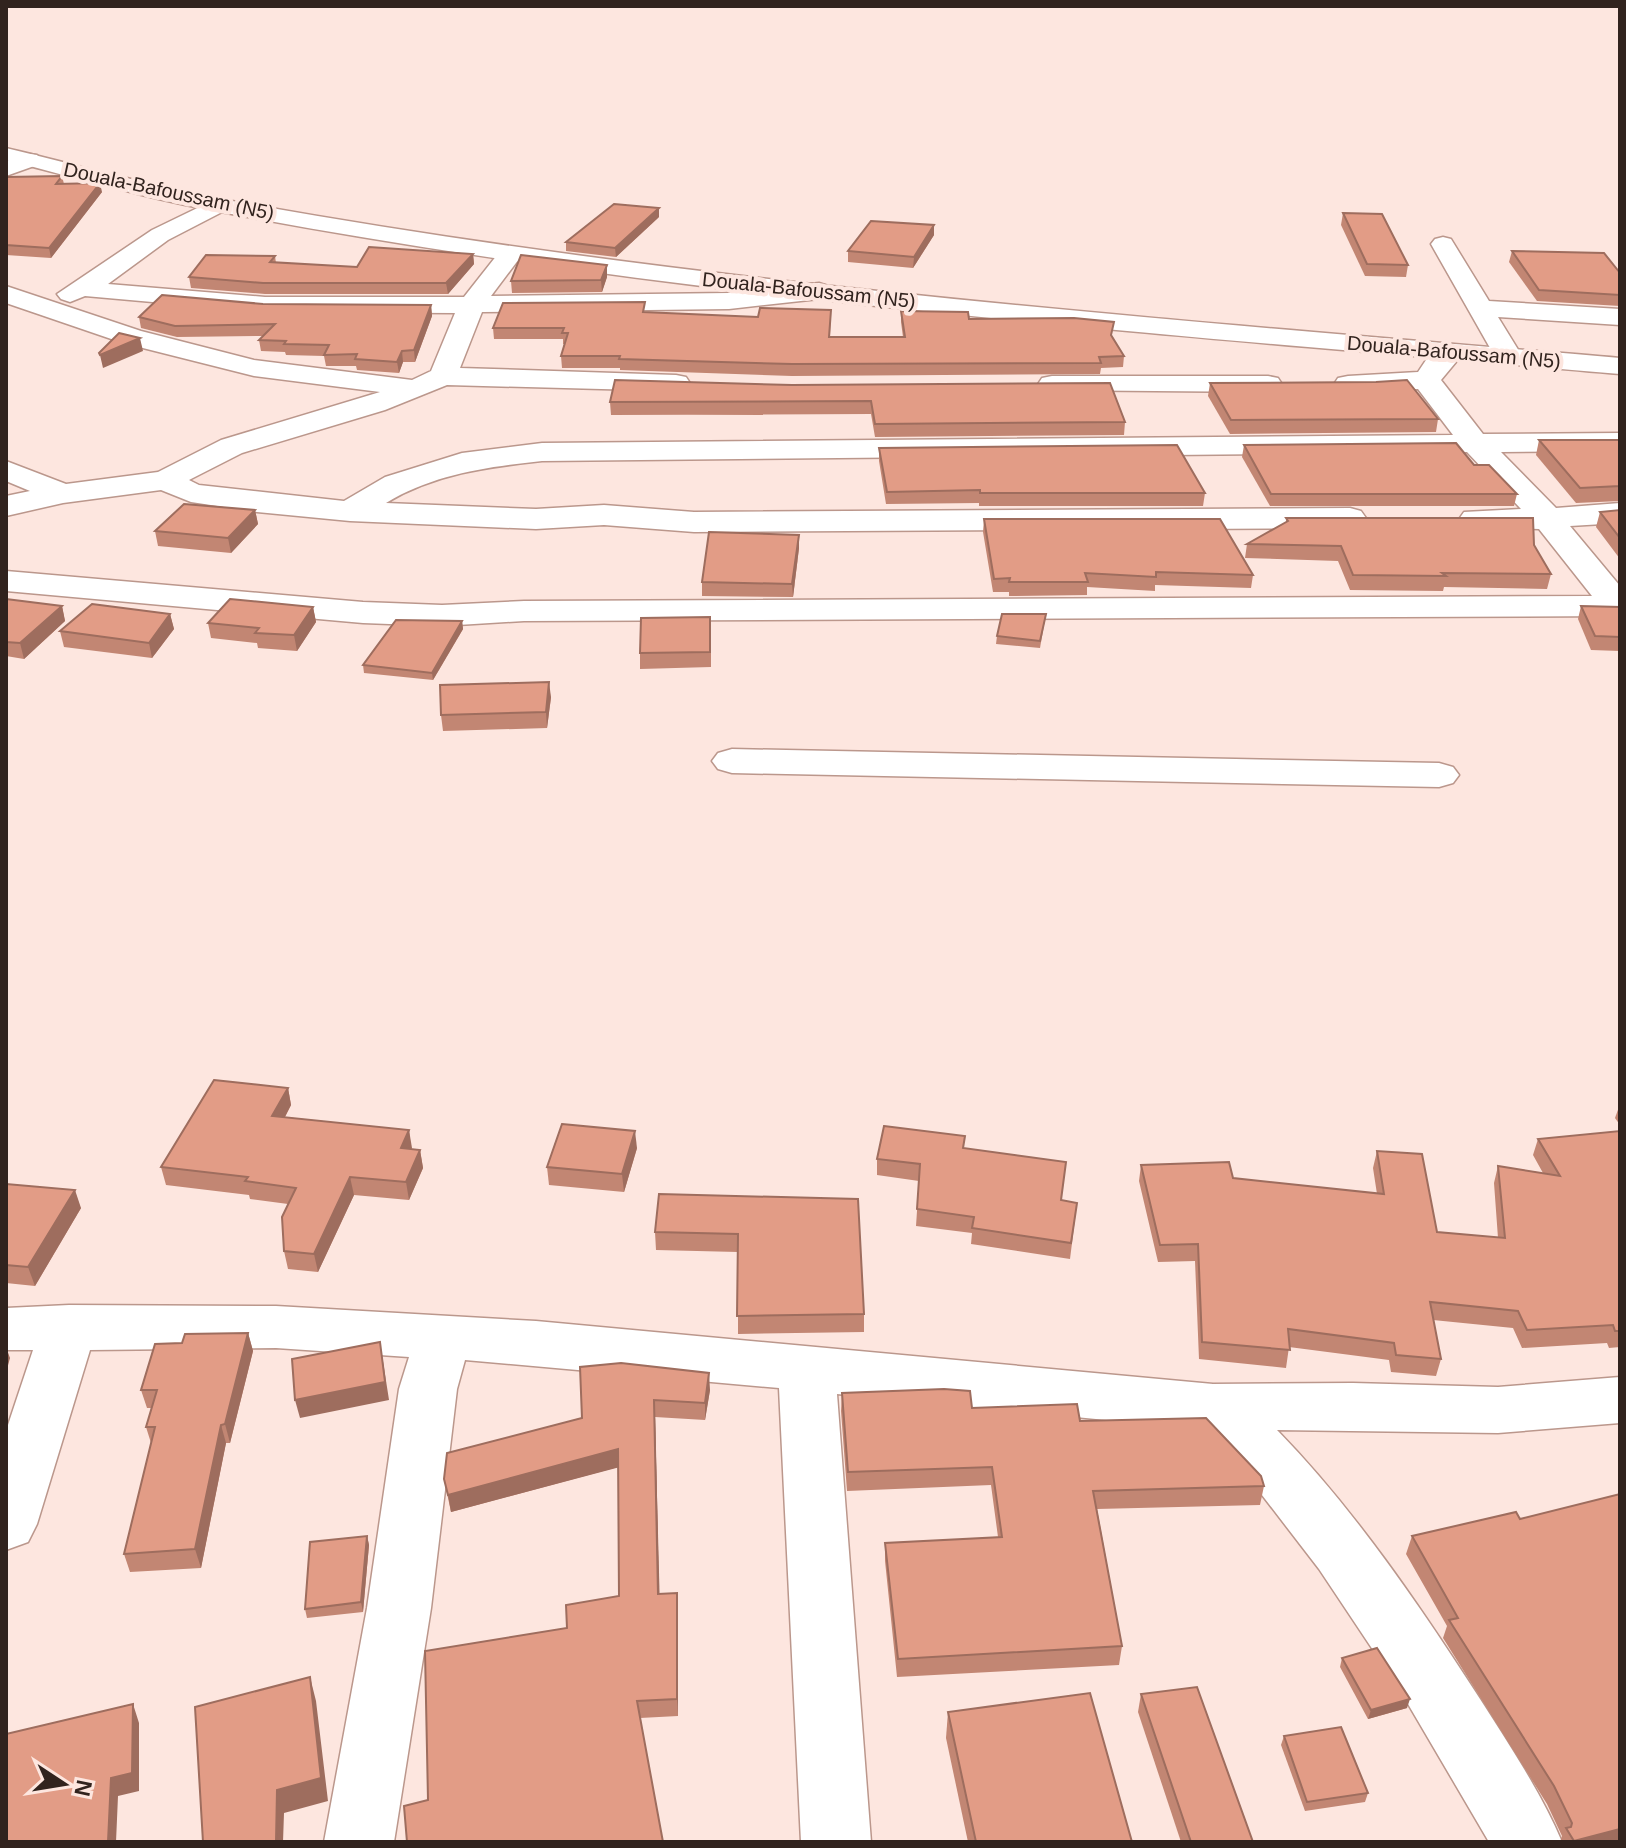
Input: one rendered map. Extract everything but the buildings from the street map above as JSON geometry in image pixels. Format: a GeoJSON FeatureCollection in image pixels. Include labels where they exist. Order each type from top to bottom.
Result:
{"type":"FeatureCollection","features":[{"type":"Feature","properties":{"kind":"main road","name":"Douala-Bafoussam (N5)"},"geometry":{"type":"LineString","coordinates":[[14,161],[218,205],[610,269],[1123,323],[1620,366]]}},
{"type":"Feature","properties":{"kind":"main road"},"geometry":{"type":"LineString","coordinates":[[6,321],[46,307],[96,281],[160,235],[218,205]]}},
{"type":"Feature","properties":{"kind":"main road"},"geometry":{"type":"LineString","coordinates":[[1443,244],[1483,308],[1508,356]]}},
{"type":"Feature","properties":{"kind":"main road"},"geometry":{"type":"LineString","coordinates":[[6,506],[63,494],[166,480],[187,466],[241,444],[431,382],[472,304],[510,255]]}},
{"type":"Feature","properties":{"kind":"main road"},"geometry":{"type":"LineString","coordinates":[[79,288],[133,296],[226,301],[472,304],[744,302],[819,291]]}},
{"type":"Feature","properties":{"kind":"main road"},"geometry":{"type":"LineString","coordinates":[[6,294],[132,337],[254,368],[431,382],[697,384]]}},
{"type":"Feature","properties":{"kind":"main road"},"geometry":{"type":"LineString","coordinates":[[1483,308],[1620,317]]}},
{"type":"Feature","properties":{"kind":"main road"},"geometry":{"type":"LineString","coordinates":[[1327,384],[1426,380],[1442,362],[1446,351]]}},
{"type":"Feature","properties":{"kind":"main road"},"geometry":{"type":"LineString","coordinates":[[1426,380],[1473,441],[1548,519],[1619,606]]}},
{"type":"Feature","properties":{"kind":"main road"},"geometry":{"type":"LineString","coordinates":[[1030,384],[1296,384]]}},
{"type":"Feature","properties":{"kind":"main road"},"geometry":{"type":"LineString","coordinates":[[350,511],[396,484],[473,459],[542,452],[1620,442]]}},
{"type":"Feature","properties":{"kind":"main road"},"geometry":{"type":"LineString","coordinates":[[6,470],[63,494]]}},
{"type":"Feature","properties":{"kind":"main road"},"geometry":{"type":"LineString","coordinates":[[166,480],[191,493],[257,503],[350,511],[536,519],[604,515],[694,522],[1377,518]]}},
{"type":"Feature","properties":{"kind":"main road"},"geometry":{"type":"LineString","coordinates":[[1439,519],[1548,519],[1620,513]]}},
{"type":"Feature","properties":{"kind":"main road"},"geometry":{"type":"LineString","coordinates":[[6,581],[121,588],[317,610],[418,616],[588,610],[1619,606]]}},
{"type":"Feature","properties":{"kind":"main road"},"geometry":{"type":"LineString","coordinates":[[732,761],[1439,775]]}},
{"type":"Feature","properties":{"kind":"main road"},"geometry":{"type":"LineString","coordinates":[[6,1524],[69,1326]]}},
{"type":"Feature","properties":{"kind":"main road"},"geometry":{"type":"LineString","coordinates":[[6,1329],[69,1326],[276,1327],[536,1343],[1213,1407],[1353,1406],[1498,1410],[1620,1400]]}},
{"type":"Feature","properties":{"kind":"main road"},"geometry":{"type":"LineString","coordinates":[[359,1842],[399,1608],[428,1389],[443,1338]]}},
{"type":"Feature","properties":{"kind":"main road"},"geometry":{"type":"LineString","coordinates":[[807,1368],[836,1842]]}},
{"type":"Feature","properties":{"kind":"main road"},"geometry":{"type":"LineString","coordinates":[[1213,1407],[1252,1439],[1306,1501],[1421,1664],[1527,1842]]}}]}
